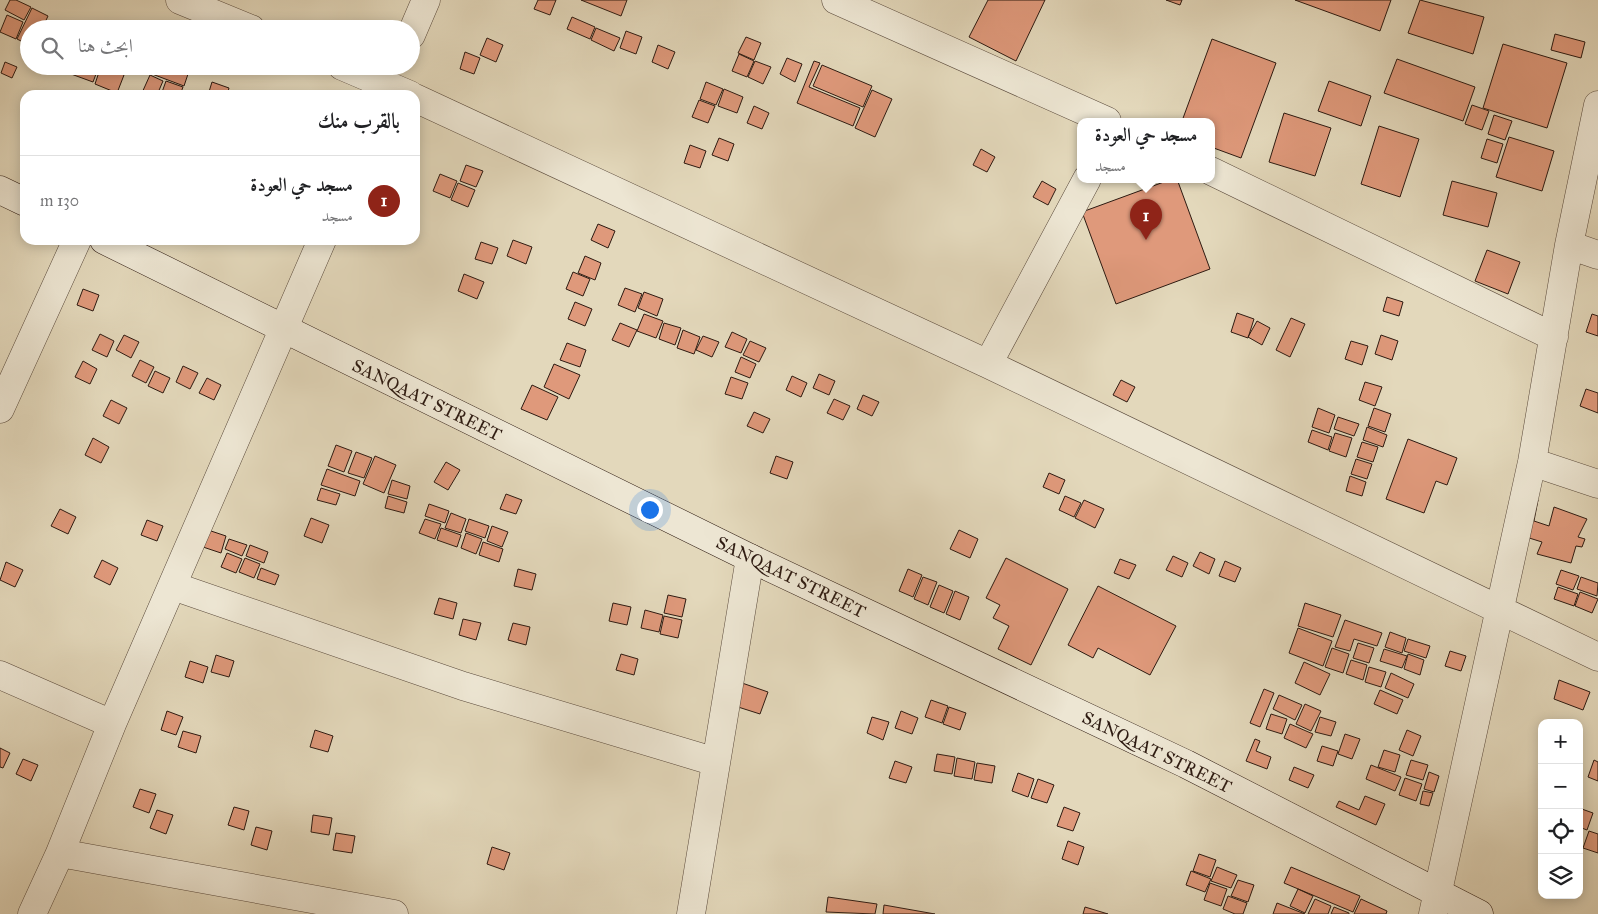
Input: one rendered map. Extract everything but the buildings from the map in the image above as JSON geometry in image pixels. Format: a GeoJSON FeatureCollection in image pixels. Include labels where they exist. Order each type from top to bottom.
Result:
{"type":"FeatureCollection","features":[{"type":"Feature","properties":{"kind":"street"},"geometry":{"type":"LineString","coordinates":[[180,0],[228,20]]}},
{"type":"Feature","properties":{"kind":"street"},"geometry":{"type":"LineString","coordinates":[[418,20],[426,0]]}},
{"type":"Feature","properties":{"kind":"street"},"geometry":{"type":"LineString","coordinates":[[836,0],[1100,118]]}},
{"type":"Feature","properties":{"kind":"street"},"geometry":{"type":"LineString","coordinates":[[366,75],[396,86]]}},
{"type":"Feature","properties":{"kind":"street"},"geometry":{"type":"LineString","coordinates":[[420,100],[988,364],[1500,612],[1598,657]]}},
{"type":"Feature","properties":{"kind":"street"},"geometry":{"type":"LineString","coordinates":[[1435,904],[1532,462],[1569,246],[1598,105]]}},
{"type":"Feature","properties":{"kind":"street"},"geometry":{"type":"LineString","coordinates":[[1215,173],[1554,337]]}},
{"type":"Feature","properties":{"kind":"street"},"geometry":{"type":"LineString","coordinates":[[988,364],[1085,183]]}},
{"type":"Feature","properties":{"kind":"street"},"geometry":{"type":"LineString","coordinates":[[0,190],[20,200]]}},
{"type":"Feature","properties":{"kind":"street"},"geometry":{"type":"LineString","coordinates":[[0,409],[75,245]]}},
{"type":"Feature","properties":{"kind":"street","name":"SANQAAT STREET"},"geometry":{"type":"LineString","coordinates":[[114,245],[750,558],[1186,764],[1435,904],[1479,914]]}},
{"type":"Feature","properties":{"kind":"street"},"geometry":{"type":"LineString","coordinates":[[32,914],[60,853],[112,724],[320,245]]}},
{"type":"Feature","properties":{"kind":"street"},"geometry":{"type":"LineString","coordinates":[[1569,246],[1598,255]]}},
{"type":"Feature","properties":{"kind":"street"},"geometry":{"type":"LineString","coordinates":[[1532,462],[1598,484]]}},
{"type":"Feature","properties":{"kind":"street"},"geometry":{"type":"LineString","coordinates":[[691,914],[750,558]]}},
{"type":"Feature","properties":{"kind":"street"},"geometry":{"type":"LineString","coordinates":[[173,586],[463,686],[716,762]]}},
{"type":"Feature","properties":{"kind":"street"},"geometry":{"type":"LineString","coordinates":[[0,675],[112,724]]}},
{"type":"Feature","properties":{"kind":"street"},"geometry":{"type":"LineString","coordinates":[[60,853],[394,914]]}},
{"type":"Feature","properties":{"kind":"place","name":"مسجد حي العودة"},"geometry":{"type":"Point","coordinates":[1146,240]}}]}
